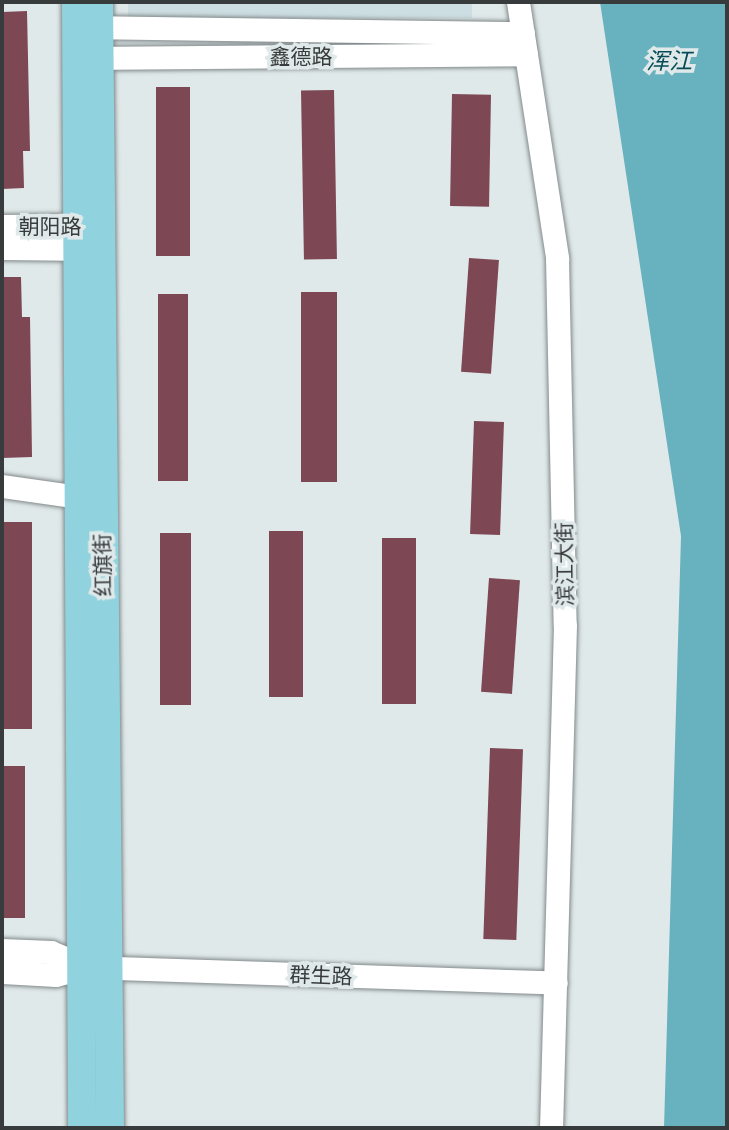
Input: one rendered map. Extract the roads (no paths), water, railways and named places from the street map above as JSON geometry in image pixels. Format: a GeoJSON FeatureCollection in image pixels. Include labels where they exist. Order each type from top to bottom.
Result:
{"type":"FeatureCollection","features":[{"type":"Feature","properties":{"kind":"main road"},"geometry":{"type":"LineString","coordinates":[[82,1128],[98,968],[79,497],[86,237],[88,15]]}},
{"type":"Feature","properties":{"kind":"main road","name":"红旗街"},"geometry":{"type":"LineString","coordinates":[[86,237],[98,968],[110,1128]]}},
{"type":"Feature","properties":{"kind":"street","name":"滨江大街"},"geometry":{"type":"LineString","coordinates":[[518,2],[557,258],[565,625],[551,1128]]}},
{"type":"Feature","properties":{"kind":"street","name":"鑫德路"},"geometry":{"type":"LineString","coordinates":[[88,15],[525,44]]}},
{"type":"Feature","properties":{"kind":"street","name":"鑫德路"},"geometry":{"type":"LineString","coordinates":[[88,57],[525,44]]}},
{"type":"Feature","properties":{"kind":"street","name":"朝阳路"},"geometry":{"type":"LineString","coordinates":[[2,226],[86,237]]}},
{"type":"Feature","properties":{"kind":"street","name":"朝阳路"},"geometry":{"type":"LineString","coordinates":[[2,248],[86,237]]}},
{"type":"Feature","properties":{"kind":"street"},"geometry":{"type":"LineString","coordinates":[[2,486],[79,497]]}},
{"type":"Feature","properties":{"kind":"street","name":"群生路"},"geometry":{"type":"LineString","coordinates":[[2,950],[51,952],[98,968]]}},
{"type":"Feature","properties":{"kind":"street","name":"群生路"},"geometry":{"type":"LineString","coordinates":[[2,972],[55,975],[98,968],[556,983]]}},
{"type":"Feature","properties":{"kind":"water","name":"浑江"},"geometry":{"type":"Polygon","coordinates":[[[600,2],[727,2],[727,1128],[664,1128],[681,536],[600,2]]]}}]}
